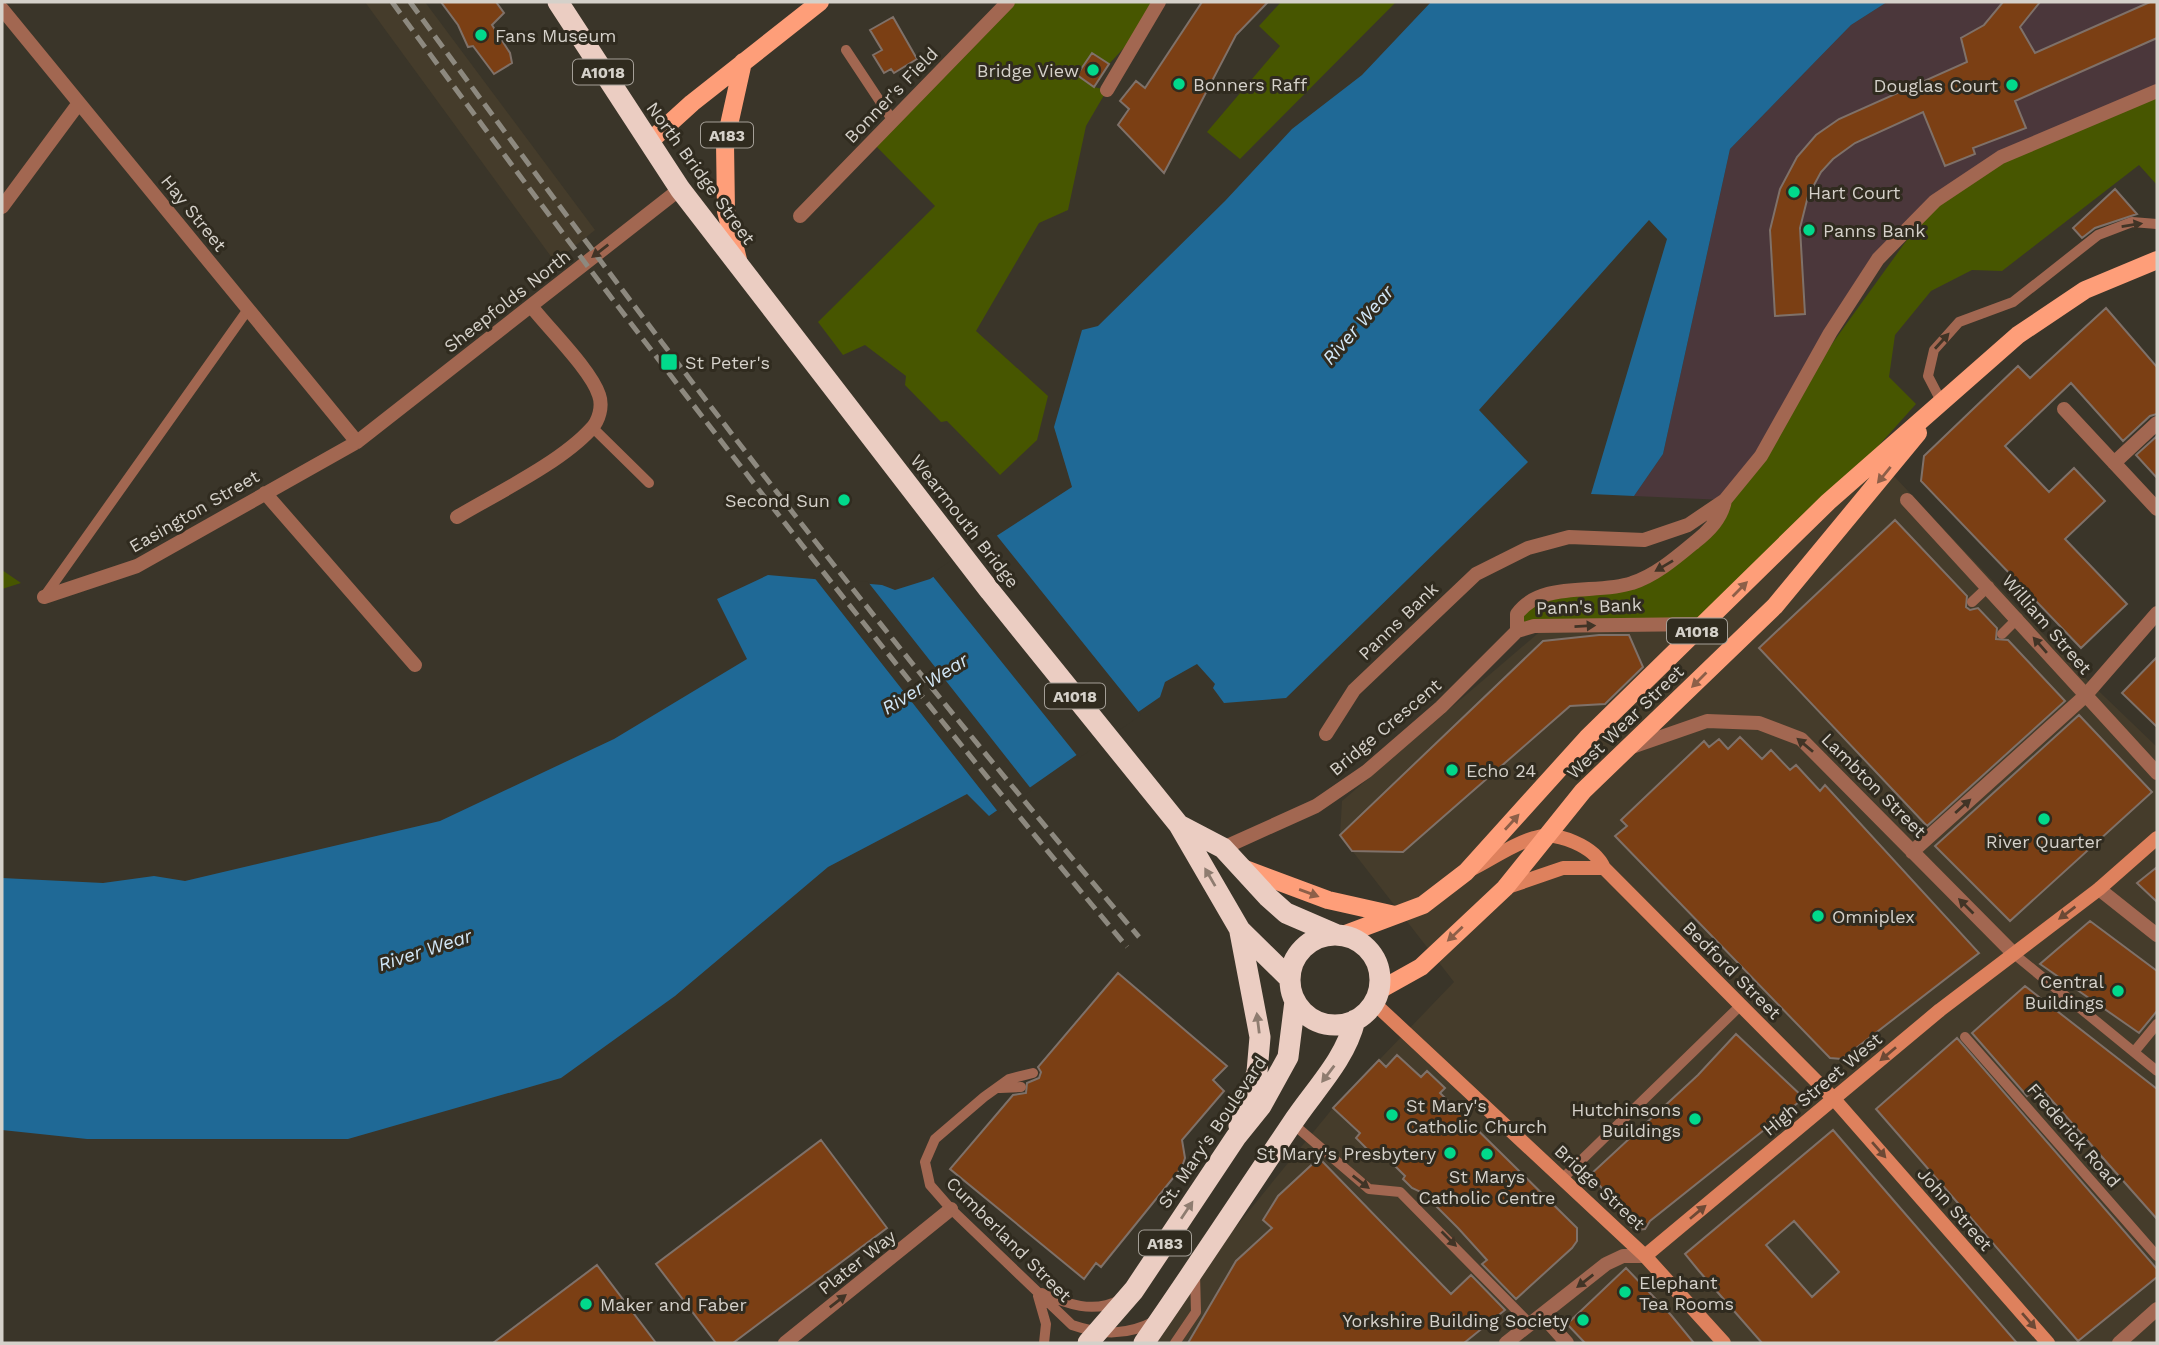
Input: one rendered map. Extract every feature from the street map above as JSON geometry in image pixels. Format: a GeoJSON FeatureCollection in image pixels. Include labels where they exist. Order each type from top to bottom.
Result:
{"type":"FeatureCollection","features":[{"type":"Feature","properties":{"kind":"highway","name":"North Bridge Street"},"geometry":{"type":"LineString","coordinates":[[558,2],[680,189],[739,264]]}},
{"type":"Feature","properties":{"kind":"highway","name":"Wearmouth Bridge"},"geometry":{"type":"LineString","coordinates":[[739,264],[869,435],[1179,825]]}},
{"type":"Feature","properties":{"kind":"highway","name":"A1018"},"geometry":{"type":"LineString","coordinates":[[1179,825],[1223,848],[1268,897],[1286,912],[1358,941],[1374,957],[1380,976],[1376,997],[1355,1020]]}},
{"type":"Feature","properties":{"kind":"highway","name":"A1018"},"geometry":{"type":"LineString","coordinates":[[1179,825],[1240,930],[1290,979]]}},
{"type":"Feature","properties":{"kind":"highway","name":"A1018"},"geometry":{"type":"LineString","coordinates":[[1236,1137],[1257,1072],[1260,1037],[1260,1024],[1240,930]]}},
{"type":"Feature","properties":{"kind":"highway","name":"A1018"},"geometry":{"type":"LineString","coordinates":[[1290,979],[1293,965],[1307,945],[1325,936],[1340,935]]}},
{"type":"Feature","properties":{"kind":"highway"},"geometry":{"type":"LineString","coordinates":[[1290,979],[1295,1001],[1303,1012],[1323,1024],[1345,1024],[1355,1020]]}},
{"type":"Feature","properties":{"kind":"highway","name":"St. Mary's Boulevard"},"geometry":{"type":"LineString","coordinates":[[1094,1338],[1130,1295],[1284,1069],[1292,1043],[1295,1001]]}},
{"type":"Feature","properties":{"kind":"highway","name":"A183"},"geometry":{"type":"LineString","coordinates":[[1144,1343],[1292,1123],[1336,1063],[1350,1038],[1355,1020]]}},
{"type":"Feature","properties":{"kind":"main road","name":"A183"},"geometry":{"type":"LineString","coordinates":[[649,142],[743,62],[820,2]]}},
{"type":"Feature","properties":{"kind":"main road","name":"A183"},"geometry":{"type":"LineString","coordinates":[[739,264],[726,211],[725,143],[743,62]]}},
{"type":"Feature","properties":{"kind":"main road","name":"West Wear Street"},"geometry":{"type":"LineString","coordinates":[[1340,935],[1399,915],[1440,894],[1466,872],[1587,738],[1828,502],[2018,335],[2085,289],[2157,260]]}},
{"type":"Feature","properties":{"kind":"main road","name":"West Wear Street"},"geometry":{"type":"LineString","coordinates":[[1376,997],[1420,967],[1505,888],[1544,836],[1583,791],[1632,747],[1774,606],[1942,403]]}},
{"type":"Feature","properties":{"kind":"main road"},"geometry":{"type":"LineString","coordinates":[[1245,869],[1328,900],[1399,915]]}},
{"type":"Feature","properties":{"kind":"street","name":"Bonner's Field"},"geometry":{"type":"LineString","coordinates":[[800,216],[1008,2]]}},
{"type":"Feature","properties":{"kind":"street"},"geometry":{"type":"LineString","coordinates":[[1107,90],[1159,2]]}},
{"type":"Feature","properties":{"kind":"street","name":"Hay Street"},"geometry":{"type":"LineString","coordinates":[[2,9],[356,442]]}},
{"type":"Feature","properties":{"kind":"street","name":"Panns Bank"},"geometry":{"type":"LineString","coordinates":[[1326,734],[1353,690],[1476,574],[1528,548],[1569,537],[1644,540],[1688,526],[1725,500],[1761,456],[1830,333],[1878,259],[1935,201],[2001,157],[2157,91]]}},
{"type":"Feature","properties":{"kind":"street"},"geometry":{"type":"LineString","coordinates":[[2,206],[79,103]]}},
{"type":"Feature","properties":{"kind":"street","name":"Sheepfolds North"},"geometry":{"type":"LineString","coordinates":[[356,442],[680,189]]}},
{"type":"Feature","properties":{"kind":"street"},"geometry":{"type":"LineString","coordinates":[[457,517],[566,450],[593,428],[600,414],[600,396],[592,381],[531,306]]}},
{"type":"Feature","properties":{"kind":"street"},"geometry":{"type":"LineString","coordinates":[[2064,409],[2157,509]]}},
{"type":"Feature","properties":{"kind":"street"},"geometry":{"type":"LineString","coordinates":[[2114,463],[2157,424]]}},
{"type":"Feature","properties":{"kind":"street","name":"Easington Street"},"geometry":{"type":"LineString","coordinates":[[44,597],[137,566],[356,442]]}},
{"type":"Feature","properties":{"kind":"street"},"geometry":{"type":"LineString","coordinates":[[265,493],[415,665]]}},
{"type":"Feature","properties":{"kind":"street"},"geometry":{"type":"LineString","coordinates":[[1517,631],[1517,614],[1532,599],[1635,583],[1672,562],[1705,534],[1723,512],[1725,500]]}},
{"type":"Feature","properties":{"kind":"street","name":"William Street"},"geometry":{"type":"LineString","coordinates":[[1907,500],[1989,586],[2085,696],[2157,773]]}},
{"type":"Feature","properties":{"kind":"street"},"geometry":{"type":"LineString","coordinates":[[1913,852],[2085,696],[2157,613]]}},
{"type":"Feature","properties":{"kind":"street","name":"Pann's Bank"},"geometry":{"type":"LineString","coordinates":[[1517,631],[1534,626],[1705,624]]}},
{"type":"Feature","properties":{"kind":"street","name":"Bridge Crescent"},"geometry":{"type":"LineString","coordinates":[[1223,848],[1317,806],[1367,771],[1441,707],[1517,631]]}},
{"type":"Feature","properties":{"kind":"street","name":"Lambton Street"},"geometry":{"type":"LineString","coordinates":[[1632,747],[1707,721],[1759,723],[1801,739],[2014,954]]}},
{"type":"Feature","properties":{"kind":"street"},"geometry":{"type":"LineString","coordinates":[[1466,872],[1535,837],[1544,836]]}},
{"type":"Feature","properties":{"kind":"street","name":"Bedford Street"},"geometry":{"type":"LineString","coordinates":[[1544,836],[1580,843],[1599,857],[1604,868],[1833,1099]]}},
{"type":"Feature","properties":{"kind":"street","name":"High Street West"},"geometry":{"type":"LineString","coordinates":[[1646,1256],[1940,1010],[2099,889],[2157,838]]}},
{"type":"Feature","properties":{"kind":"street"},"geometry":{"type":"LineString","coordinates":[[1505,888],[1563,868],[1604,868]]}},
{"type":"Feature","properties":{"kind":"street"},"geometry":{"type":"LineString","coordinates":[[2099,889],[2157,935]]}},
{"type":"Feature","properties":{"kind":"street","name":"Bridge Street"},"geometry":{"type":"LineString","coordinates":[[1376,997],[1646,1256],[1724,1343]]}},
{"type":"Feature","properties":{"kind":"street","name":"John Street"},"geometry":{"type":"LineString","coordinates":[[1833,1099],[2048,1343]]}},
{"type":"Feature","properties":{"kind":"street","name":"Plater Way"},"geometry":{"type":"LineString","coordinates":[[785,1343],[951,1209]]}},
{"type":"Feature","properties":{"kind":"street"},"geometry":{"type":"LineString","coordinates":[[1506,1343],[1606,1264],[1623,1256],[1646,1256]]}},
{"type":"Feature","properties":{"kind":"street"},"geometry":{"type":"LineString","coordinates":[[2119,1343],[2156,1311]]}},
{"type":"Feature","properties":{"kind":"street"},"geometry":{"type":"LineString","coordinates":[[1536,1320],[1567,1343]]}},
{"type":"Feature","properties":{"kind":"lane"},"geometry":{"type":"LineString","coordinates":[[846,50],[892,121]]}},
{"type":"Feature","properties":{"kind":"lane"},"geometry":{"type":"LineString","coordinates":[[1942,403],[1928,376],[1934,350],[1959,322],[2013,302],[2098,235],[2132,222],[2157,224]]}},
{"type":"Feature","properties":{"kind":"lane"},"geometry":{"type":"LineString","coordinates":[[44,597],[248,308]]}},
{"type":"Feature","properties":{"kind":"lane"},"geometry":{"type":"LineString","coordinates":[[593,428],[649,483]]}},
{"type":"Feature","properties":{"kind":"lane"},"geometry":{"type":"LineString","coordinates":[[1972,602],[1989,586]]}},
{"type":"Feature","properties":{"kind":"lane"},"geometry":{"type":"LineString","coordinates":[[2002,634],[2018,618]]}},
{"type":"Feature","properties":{"kind":"lane"},"geometry":{"type":"LineString","coordinates":[[2014,954],[2157,1070]]}},
{"type":"Feature","properties":{"kind":"lane"},"geometry":{"type":"LineString","coordinates":[[1563,1178],[1740,1006]]}},
{"type":"Feature","properties":{"kind":"lane"},"geometry":{"type":"LineString","coordinates":[[2134,1052],[2157,1024]]}},
{"type":"Feature","properties":{"kind":"lane","name":"Frederick Road"},"geometry":{"type":"LineString","coordinates":[[1965,1037],[2157,1256]]}},
{"type":"Feature","properties":{"kind":"lane"},"geometry":{"type":"LineString","coordinates":[[982,1098],[1009,1079],[1033,1073]]}},
{"type":"Feature","properties":{"kind":"lane"},"geometry":{"type":"LineString","coordinates":[[982,1098],[1001,1087],[1021,1087]]}},
{"type":"Feature","properties":{"kind":"lane","name":"Cumberland Street"},"geometry":{"type":"LineString","coordinates":[[982,1098],[934,1139],[925,1162],[930,1185],[951,1209],[1072,1325],[1094,1338],[1122,1333],[1163,1316]]}},
{"type":"Feature","properties":{"kind":"lane"},"geometry":{"type":"LineString","coordinates":[[1292,1123],[1368,1189],[1400,1192],[1536,1320]]}},
{"type":"Feature","properties":{"kind":"lane"},"geometry":{"type":"LineString","coordinates":[[1175,1343],[1196,1312],[1195,1268]]}},
{"type":"Feature","properties":{"kind":"lane"},"geometry":{"type":"LineString","coordinates":[[1036,1290],[1066,1304],[1092,1308],[1113,1304],[1130,1295]]}},
{"type":"Feature","properties":{"kind":"lane"},"geometry":{"type":"LineString","coordinates":[[1036,1290],[1046,1324],[1044,1343]]}},
{"type":"Feature","properties":{"kind":"shaded area"},"geometry":{"type":"Polygon","coordinates":[[[365,2],[425,2],[595,230],[555,262],[365,2]]]}},
{"type":"Feature","properties":{"kind":"shaded area","name":"Panns Bank"},"geometry":{"type":"Polygon","coordinates":[[[1887,2],[2157,2],[2157,91],[2001,157],[1878,259],[1761,456],[1725,500],[1634,496],[1663,454],[1730,149],[1851,25],[1887,2]]]}},
{"type":"Feature","properties":{"kind":"shaded area"},"geometry":{"type":"Polygon","coordinates":[[[1857,437],[2080,673],[2157,747],[2157,1343],[1141,1343],[1333,1108],[1454,982],[1340,835],[1342,801],[1564,611],[1693,594],[1857,437]]]}},
{"type":"Feature","properties":{"kind":"green space"},"geometry":{"type":"Polygon","coordinates":[[[1008,2],[1159,2],[1155,14],[1109,64],[1092,53],[1078,75],[1094,87],[1107,90],[1086,126],[1068,210],[1039,223],[976,331],[1048,396],[1037,440],[1000,475],[947,421],[941,422],[905,385],[906,376],[865,345],[843,355],[818,322],[935,206],[872,142],[1008,2]]]}},
{"type":"Feature","properties":{"kind":"green space"},"geometry":{"type":"Polygon","coordinates":[[[1281,2],[1396,2],[1240,159],[1207,132],[1280,46],[1259,26],[1281,2]]]}},
{"type":"Feature","properties":{"kind":"green space"},"geometry":{"type":"Polygon","coordinates":[[[2157,91],[2157,185],[2139,165],[2002,271],[1972,270],[1931,291],[1895,335],[1889,377],[1916,404],[1828,502],[1705,624],[1517,631],[1523,605],[1621,586],[1705,534],[1793,398],[1935,201],[2001,157],[2157,91]]]}},
{"type":"Feature","properties":{"kind":"green space"},"geometry":{"type":"Polygon","coordinates":[[[2,570],[21,583],[2,589],[2,570]]]}},
{"type":"Feature","properties":{"kind":"water","name":"River Wear"},"geometry":{"type":"Polygon","coordinates":[[[1431,2],[1887,2],[1851,25],[1730,149],[1663,454],[1634,496],[1591,494],[1667,239],[1649,220],[1479,410],[1528,462],[1286,698],[1224,703],[1213,688],[1215,684],[1197,664],[1165,682],[1160,697],[989,816],[967,794],[828,867],[675,996],[561,1078],[348,1139],[87,1139],[2,1130],[2,878],[103,883],[154,876],[185,881],[440,821],[614,739],[747,659],[717,599],[768,575],[882,585],[895,590],[930,579],[1072,487],[1054,427],[1082,330],[1098,326],[1225,201],[1292,129],[1362,75],[1431,2]]]}},
{"type":"Feature","properties":{"kind":"pier"},"geometry":{"type":"Polygon","coordinates":[[[994,532],[1141,715],[1079,758],[931,574],[994,532]]]}},
{"type":"Feature","properties":{"kind":"pier"},"geometry":{"type":"Polygon","coordinates":[[[813,576],[868,582],[1032,790],[999,813],[813,576]]]}},
{"type":"Feature","properties":{"kind":"building","name":"Fans Museum"},"geometry":{"type":"Polygon","coordinates":[[[441,2],[496,2],[504,13],[492,25],[510,53],[512,63],[494,74],[473,46],[468,47],[458,25],[441,2]]]}},
{"type":"Feature","properties":{"kind":"building","name":"Bonners Raff"},"geometry":{"type":"Polygon","coordinates":[[[1202,2],[1268,2],[1236,35],[1164,173],[1118,125],[1129,109],[1120,101],[1136,81],[1145,88],[1202,2]]]}},
{"type":"Feature","properties":{"kind":"building"},"geometry":{"type":"Polygon","coordinates":[[[2003,2],[2040,2],[2020,27],[2035,53],[2150,2],[2157,2],[2157,38],[2015,101],[2026,128],[1973,148],[1975,154],[1945,166],[1923,112],[1855,143],[1833,159],[1821,172],[1808,196],[1800,228],[1805,314],[1775,316],[1770,230],[1780,189],[1797,157],[1816,135],[1839,119],[1967,62],[1961,38],[1984,25],[2003,2]]]}},
{"type":"Feature","properties":{"kind":"building"},"geometry":{"type":"Polygon","coordinates":[[[893,17],[917,59],[894,73],[891,69],[884,73],[873,55],[882,50],[870,30],[893,17]]]}},
{"type":"Feature","properties":{"kind":"building","name":"Bridge View"},"geometry":{"type":"Polygon","coordinates":[[[1092,53],[1109,64],[1094,87],[1077,75],[1092,53]]]}},
{"type":"Feature","properties":{"kind":"building"},"geometry":{"type":"Polygon","coordinates":[[[2115,189],[2137,214],[2095,228],[2082,238],[2073,228],[2115,189]]]}},
{"type":"Feature","properties":{"kind":"building"},"geometry":{"type":"Polygon","coordinates":[[[2106,308],[2157,367],[2157,414],[2150,416],[2123,441],[2071,383],[2005,446],[2049,492],[2074,468],[2105,501],[2065,539],[2127,604],[2081,648],[1921,481],[1924,456],[2018,366],[2030,378],[2106,308]]]}},
{"type":"Feature","properties":{"kind":"building"},"geometry":{"type":"Polygon","coordinates":[[[2157,436],[2157,478],[2136,455],[2157,436]]]}},
{"type":"Feature","properties":{"kind":"building"},"geometry":{"type":"Polygon","coordinates":[[[1895,520],[1967,596],[1966,607],[1970,610],[1978,608],[1997,628],[1996,639],[2008,640],[2065,701],[1927,826],[1759,648],[1895,520]]]}},
{"type":"Feature","properties":{"kind":"building","name":"Echo 24"},"geometry":{"type":"Polygon","coordinates":[[[1629,635],[1643,667],[1605,704],[1570,706],[1403,852],[1352,851],[1340,835],[1543,641],[1629,635]]]}},
{"type":"Feature","properties":{"kind":"building"},"geometry":{"type":"Polygon","coordinates":[[[2157,657],[2157,727],[2122,693],[2157,657]]]}},
{"type":"Feature","properties":{"kind":"building","name":"River Quarter"},"geometry":{"type":"Polygon","coordinates":[[[2079,715],[2152,792],[2010,921],[1935,846],[2079,715]]]}},
{"type":"Feature","properties":{"kind":"building","name":"Omniplex"},"geometry":{"type":"Polygon","coordinates":[[[1740,737],[1762,759],[1771,750],[1790,770],[1796,765],[1820,791],[1825,785],[1979,953],[1842,1059],[1830,1058],[1615,836],[1627,826],[1621,820],[1704,741],[1709,747],[1719,739],[1728,749],[1740,737]]]}},
{"type":"Feature","properties":{"kind":"building"},"geometry":{"type":"Polygon","coordinates":[[[2157,867],[2157,902],[2137,883],[2157,867]]]}},
{"type":"Feature","properties":{"kind":"building","name":"Central Buildings"},"geometry":{"type":"Polygon","coordinates":[[[2090,921],[2157,971],[2157,1011],[2139,1033],[2040,964],[2090,921]]]}},
{"type":"Feature","properties":{"kind":"building"},"geometry":{"type":"Polygon","coordinates":[[[1118,973],[1227,1066],[1213,1080],[1224,1091],[1182,1140],[1185,1158],[1182,1167],[1101,1267],[1096,1263],[1084,1279],[950,1169],[1013,1095],[1026,1093],[1027,1083],[1039,1078],[1041,1072],[1038,1067],[1118,973]]]}},
{"type":"Feature","properties":{"kind":"building"},"geometry":{"type":"Polygon","coordinates":[[[2025,986],[2157,1089],[2157,1219],[2039,1086],[2027,1096],[1972,1033],[2025,986]]]}},
{"type":"Feature","properties":{"kind":"building"},"geometry":{"type":"Polygon","coordinates":[[[1736,1034],[1804,1098],[1650,1221],[1645,1229],[1636,1230],[1630,1226],[1630,1219],[1590,1175],[1698,1075],[1736,1034]]]}},
{"type":"Feature","properties":{"kind":"building"},"geometry":{"type":"Polygon","coordinates":[[[1957,1038],[2157,1269],[2157,1277],[2078,1341],[1876,1109],[1957,1038]]]}},
{"type":"Feature","properties":{"kind":"building"},"geometry":{"type":"Polygon","coordinates":[[[1397,1055],[1421,1077],[1427,1071],[1445,1088],[1440,1093],[1577,1228],[1577,1241],[1572,1248],[1516,1299],[1482,1264],[1487,1260],[1458,1228],[1423,1193],[1412,1188],[1403,1179],[1405,1176],[1381,1152],[1375,1157],[1356,1138],[1360,1133],[1333,1108],[1379,1060],[1386,1067],[1397,1055]]]}},
{"type":"Feature","properties":{"kind":"building"},"geometry":{"type":"Polygon","coordinates":[[[1833,1130],[2017,1343],[1762,1343],[1685,1254],[1833,1130]],[[1794,1221],[1766,1245],[1812,1297],[1839,1272],[1794,1221]]]}},
{"type":"Feature","properties":{"kind":"building"},"geometry":{"type":"Polygon","coordinates":[[[821,1140],[887,1228],[733,1343],[716,1343],[656,1264],[821,1140]]]}},
{"type":"Feature","properties":{"kind":"building"},"geometry":{"type":"Polygon","coordinates":[[[1319,1158],[1451,1294],[1471,1275],[1505,1310],[1464,1343],[1188,1343],[1236,1261],[1272,1228],[1263,1220],[1278,1196],[1319,1158]]]}},
{"type":"Feature","properties":{"kind":"building","name":"Maker and Faber"},"geometry":{"type":"Polygon","coordinates":[[[597,1265],[656,1343],[493,1343],[597,1265]]]}},
{"type":"Feature","properties":{"kind":"building","name":"Elephant Tea Rooms"},"geometry":{"type":"Polygon","coordinates":[[[1626,1268],[1694,1343],[1585,1343],[1567,1324],[1626,1268]]]}},
{"type":"Feature","properties":{"kind":"railway"},"geometry":{"type":"LineString","coordinates":[[392,2],[570,243],[752,481],[938,716],[1127,947]]}},
{"type":"Feature","properties":{"kind":"railway"},"geometry":{"type":"LineString","coordinates":[[410,2],[765,477],[949,709],[1139,937]]}},
{"type":"Feature","properties":{"kind":"place","name":"Fans Museum"},"geometry":{"type":"Point","coordinates":[481,35]}},
{"type":"Feature","properties":{"kind":"place","name":"Bridge View"},"geometry":{"type":"Point","coordinates":[1093,70]}},
{"type":"Feature","properties":{"kind":"place","name":"Bonners Raff"},"geometry":{"type":"Point","coordinates":[1179,84]}},
{"type":"Feature","properties":{"kind":"place","name":"Douglas Court"},"geometry":{"type":"Point","coordinates":[2012,85]}},
{"type":"Feature","properties":{"kind":"place","name":"Hart Court"},"geometry":{"type":"Point","coordinates":[1794,192]}},
{"type":"Feature","properties":{"kind":"place","name":"Panns Bank"},"geometry":{"type":"Point","coordinates":[1809,230]}},
{"type":"Feature","properties":{"kind":"place","name":"St Peter's"},"geometry":{"type":"Point","coordinates":[669,362]}},
{"type":"Feature","properties":{"kind":"place","name":"Second Sun"},"geometry":{"type":"Point","coordinates":[844,500]}},
{"type":"Feature","properties":{"kind":"place","name":"Echo 24"},"geometry":{"type":"Point","coordinates":[1452,770]}},
{"type":"Feature","properties":{"kind":"place","name":"River Quarter"},"geometry":{"type":"Point","coordinates":[2044,819]}},
{"type":"Feature","properties":{"kind":"place","name":"Omniplex"},"geometry":{"type":"Point","coordinates":[1818,916]}},
{"type":"Feature","properties":{"kind":"place","name":"Central Buildings"},"geometry":{"type":"Point","coordinates":[2118,991]}},
{"type":"Feature","properties":{"kind":"place","name":"St Mary's Catholic Church"},"geometry":{"type":"Point","coordinates":[1392,1115]}},
{"type":"Feature","properties":{"kind":"place","name":"Hutchinsons Buildings"},"geometry":{"type":"Point","coordinates":[1695,1119]}},
{"type":"Feature","properties":{"kind":"place","name":"St Mary's Presbytery"},"geometry":{"type":"Point","coordinates":[1450,1153]}},
{"type":"Feature","properties":{"kind":"place","name":"St Marys Catholic Centre"},"geometry":{"type":"Point","coordinates":[1487,1154]}},
{"type":"Feature","properties":{"kind":"place","name":"Elephant Tea Rooms"},"geometry":{"type":"Point","coordinates":[1625,1292]}},
{"type":"Feature","properties":{"kind":"place","name":"Maker and Faber"},"geometry":{"type":"Point","coordinates":[586,1304]}},
{"type":"Feature","properties":{"kind":"place","name":"Yorkshire Building Society"},"geometry":{"type":"Point","coordinates":[1583,1320]}}]}
